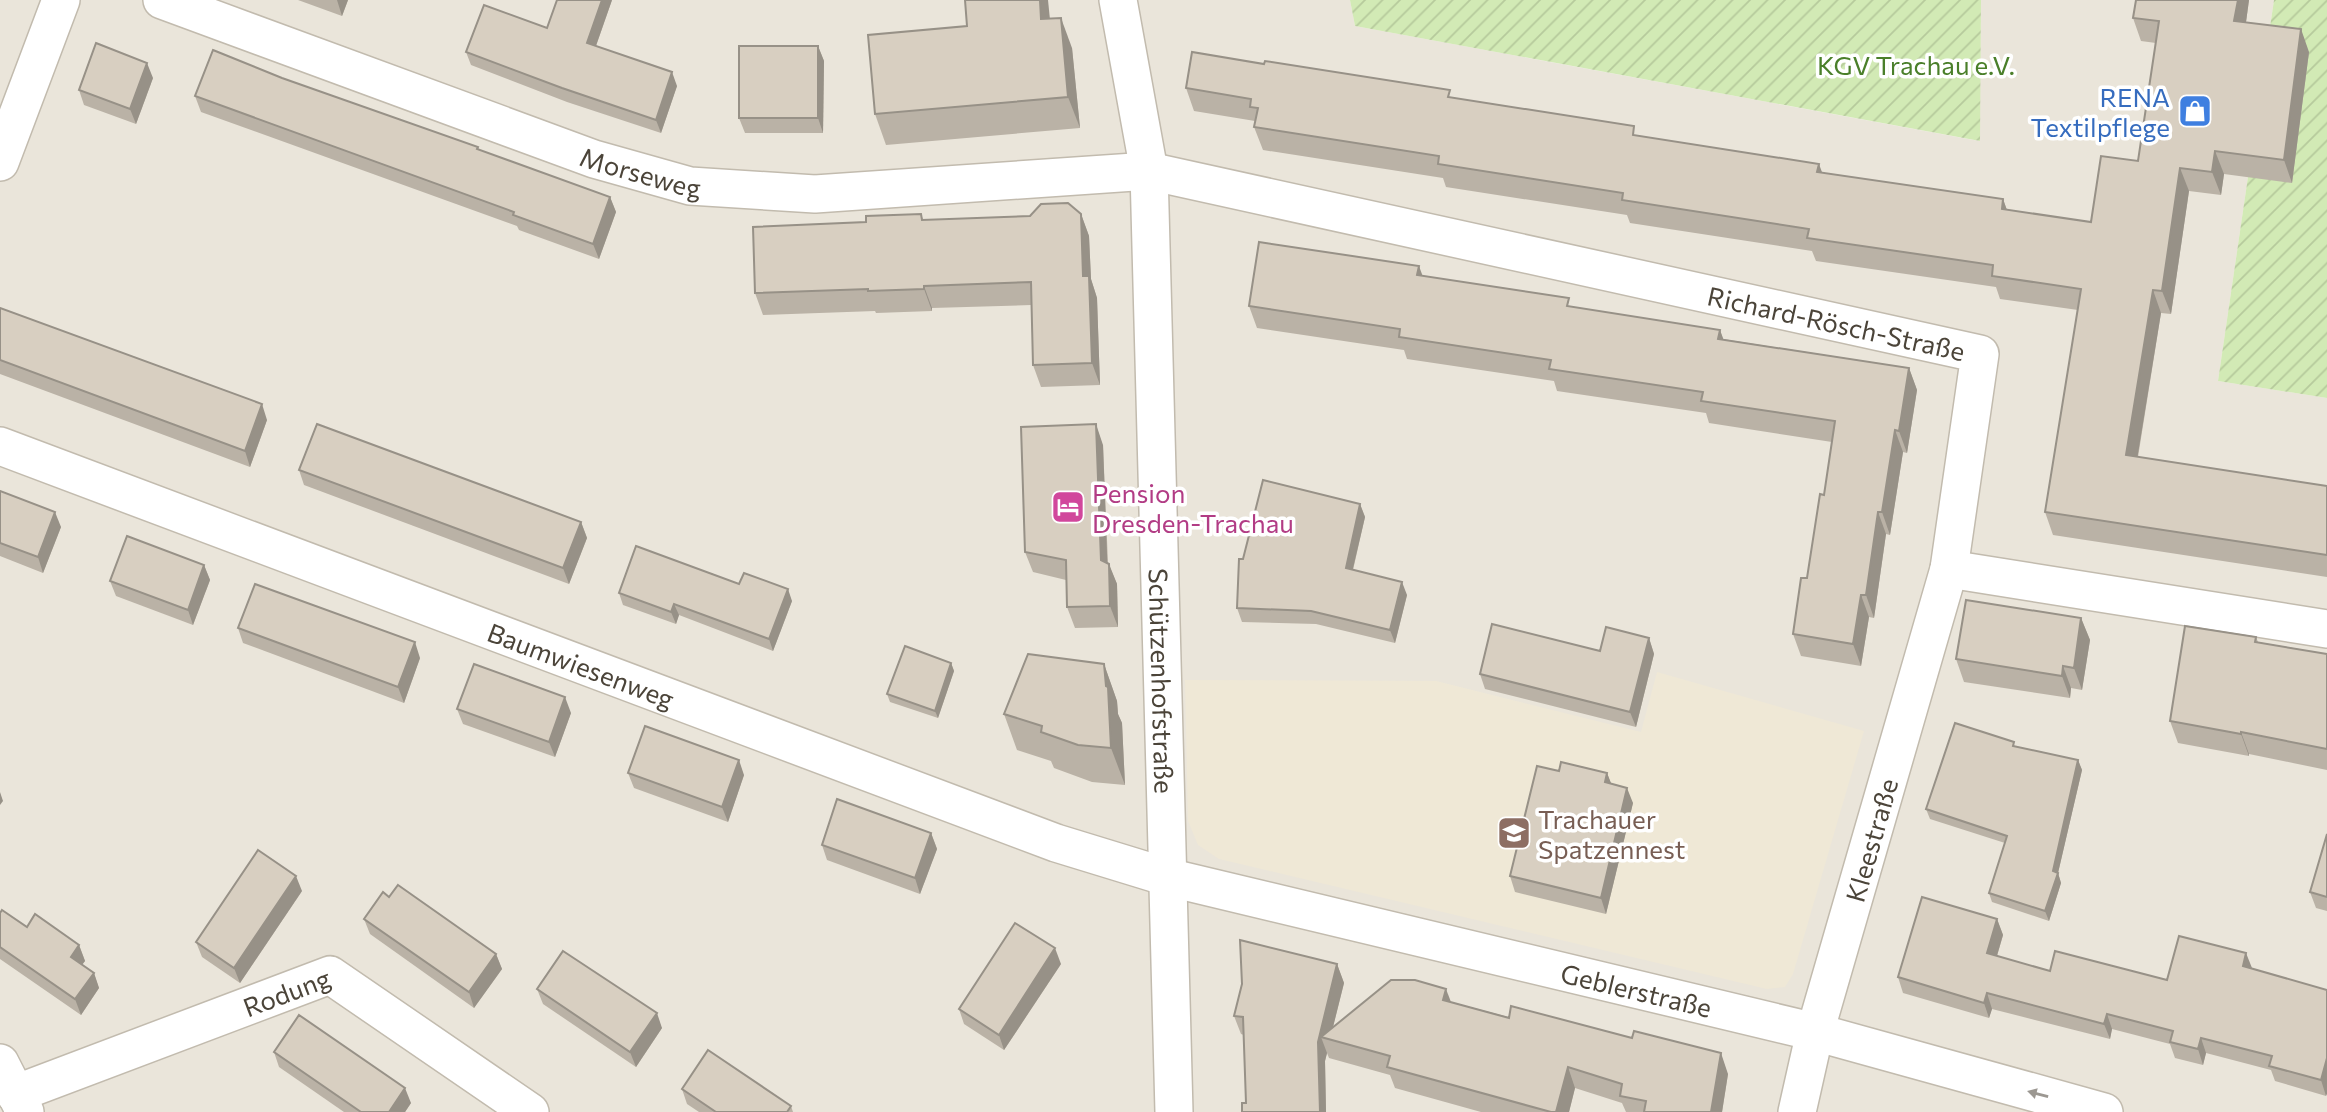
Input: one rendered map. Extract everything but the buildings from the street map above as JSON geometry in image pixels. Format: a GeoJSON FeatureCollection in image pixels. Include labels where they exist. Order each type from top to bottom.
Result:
{"type":"FeatureCollection","features":[{"type":"Feature","properties":{"kind":"street"},"geometry":{"type":"LineString","coordinates":[[0,162],[61,0]]}},
{"type":"Feature","properties":{"kind":"street","name":"Morseweg"},"geometry":{"type":"LineString","coordinates":[[162,0],[594,159],[690,186],[815,194],[1149,172]]}},
{"type":"Feature","properties":{"kind":"street","name":"Schützenhofstraße"},"geometry":{"type":"LineString","coordinates":[[1118,0],[1149,172],[1174,1112]]}},
{"type":"Feature","properties":{"kind":"street","name":"Richard-Rösch-Straße"},"geometry":{"type":"LineString","coordinates":[[1149,172],[1980,354],[1949,569]]}},
{"type":"Feature","properties":{"kind":"street","name":"Baumwiesenweg"},"geometry":{"type":"LineString","coordinates":[[0,446],[1056,842],[1167,877]]}},
{"type":"Feature","properties":{"kind":"street"},"geometry":{"type":"LineString","coordinates":[[1949,569],[2327,629]]}},
{"type":"Feature","properties":{"kind":"street","name":"Kleestraße"},"geometry":{"type":"LineString","coordinates":[[1797,1112],[1815,1032],[1949,569]]}},
{"type":"Feature","properties":{"kind":"street","name":"Geblerstraße"},"geometry":{"type":"LineString","coordinates":[[1167,877],[1815,1032],[2104,1112]]}},
{"type":"Feature","properties":{"kind":"street","name":"Rodung"},"geometry":{"type":"LineString","coordinates":[[13,1090],[330,975],[530,1112]]}},
{"type":"Feature","properties":{"kind":"shaded area"},"geometry":{"type":"Polygon","coordinates":[[[0,0],[1350,0],[1355,26],[1979,141],[1981,0],[2274,0],[2218,381],[2327,398],[2327,1112],[0,1112],[0,0]]]}},
{"type":"Feature","properties":{"kind":"shaded area","name":"Trachauer Spatzennest"},"geometry":{"type":"Polygon","coordinates":[[[1657,672],[1864,731],[1793,974],[1785,987],[1767,989],[1219,859],[1198,845],[1188,821],[1185,680],[1436,681],[1641,732],[1657,672]]]}},
{"type":"Feature","properties":{"kind":"green space","name":"KGV Trachau e.V."},"geometry":{"type":"Polygon","coordinates":[[[1350,0],[1981,0],[1980,141],[1355,26],[1350,0]]]}},
{"type":"Feature","properties":{"kind":"green space"},"geometry":{"type":"Polygon","coordinates":[[[2274,0],[2327,0],[2327,398],[2218,381],[2274,0]]]}},
{"type":"Feature","properties":{"kind":"place","name":"RENA Textilpflege"},"geometry":{"type":"Point","coordinates":[2195,111]}},
{"type":"Feature","properties":{"kind":"place","name":"Pension Dresden-Trachau"},"geometry":{"type":"Point","coordinates":[1068,507]}},
{"type":"Feature","properties":{"kind":"place","name":"Trachauer Spatzennest"},"geometry":{"type":"Point","coordinates":[1514,833]}}]}
